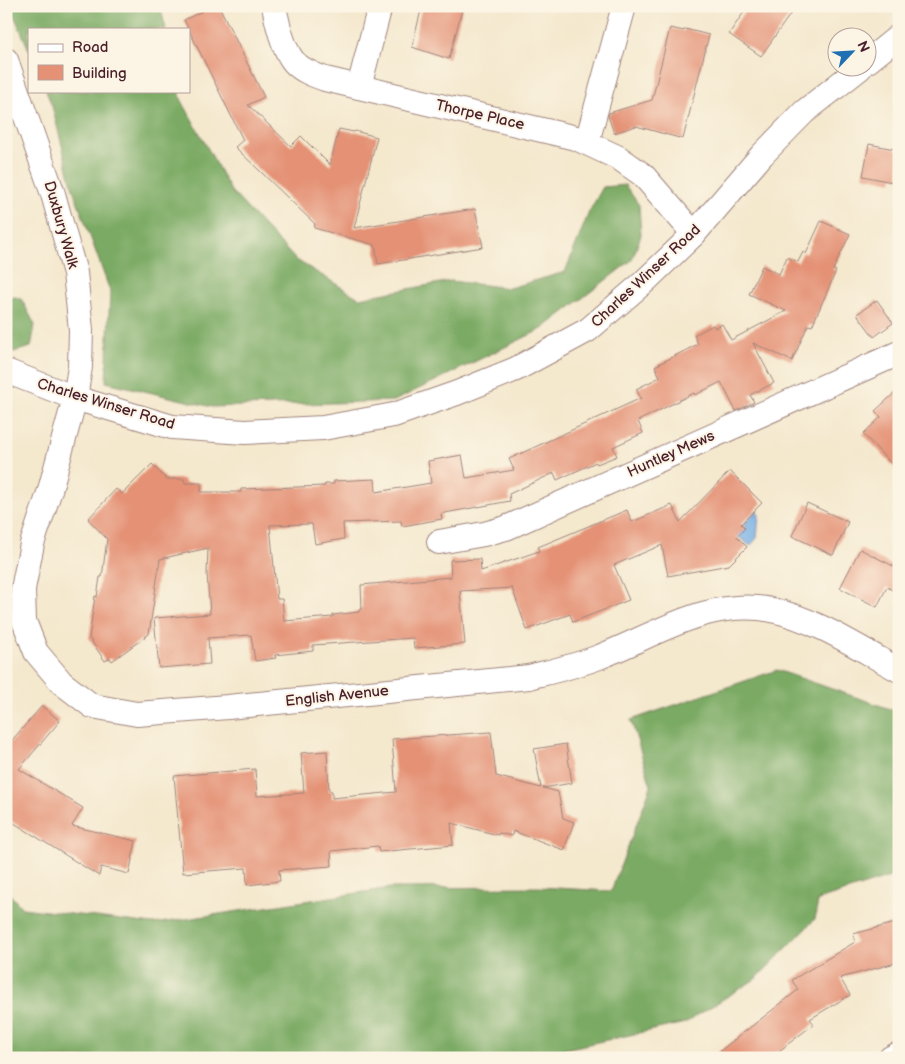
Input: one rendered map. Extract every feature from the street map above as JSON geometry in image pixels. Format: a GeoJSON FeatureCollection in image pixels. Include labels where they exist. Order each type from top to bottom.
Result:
{"type":"FeatureCollection","features":[{"type":"Feature","properties":{"kind":"street","name":"Thorpe Place"},"geometry":{"type":"LineString","coordinates":[[274,6],[284,44],[294,62],[309,73],[325,79],[576,138],[586,142],[619,158],[643,175],[694,234]]}},
{"type":"Feature","properties":{"kind":"street"},"geometry":{"type":"LineString","coordinates":[[359,87],[380,6]]}},
{"type":"Feature","properties":{"kind":"street"},"geometry":{"type":"LineString","coordinates":[[586,142],[624,6]]}},
{"type":"Feature","properties":{"kind":"street"},"geometry":{"type":"LineString","coordinates":[[878,53],[899,36]]}},
{"type":"Feature","properties":{"kind":"street","name":"Duxbury Walk"},"geometry":{"type":"LineString","coordinates":[[6,60],[53,194],[75,273],[81,340],[80,367],[75,398]]}},
{"type":"Feature","properties":{"kind":"street","name":"Charles Winser Road"},"geometry":{"type":"LineString","coordinates":[[6,371],[75,398],[172,426],[245,432],[323,428],[394,415],[457,394],[516,369],[588,330],[644,282],[694,234],[762,155],[804,112],[847,78]]}},
{"type":"Feature","properties":{"kind":"street","name":"Huntley Mews"},"geometry":{"type":"LineString","coordinates":[[439,542],[506,528],[899,353]]}},
{"type":"Feature","properties":{"kind":"street","name":"English Avenue"},"geometry":{"type":"LineString","coordinates":[[75,398],[50,490],[32,544],[22,589],[24,621],[36,652],[62,683],[92,706],[138,714],[228,707],[529,677],[599,657],[683,620],[718,610],[746,608],[770,610],[795,616],[822,627],[899,670]]}},
{"type":"Feature","properties":{"kind":"street"},"geometry":{"type":"LineString","coordinates":[[890,1058],[899,1054]]}},
{"type":"Feature","properties":{"kind":"green space"},"geometry":{"type":"Polygon","coordinates":[[[10,6],[160,6],[166,28],[28,28],[28,48],[10,6]]]}},
{"type":"Feature","properties":{"kind":"green space"},"geometry":{"type":"Polygon","coordinates":[[[46,92],[179,92],[181,99],[231,191],[295,259],[359,298],[451,281],[509,288],[565,272],[589,212],[603,187],[625,185],[639,205],[641,235],[632,260],[542,329],[394,401],[212,407],[106,382],[110,291],[73,189],[52,106],[46,92]]]}},
{"type":"Feature","properties":{"kind":"green space"},"geometry":{"type":"Polygon","coordinates":[[[6,296],[21,298],[35,325],[31,347],[13,352],[6,350],[6,296]]]}},
{"type":"Feature","properties":{"kind":"green space"},"geometry":{"type":"Polygon","coordinates":[[[777,670],[899,712],[899,874],[818,900],[815,919],[757,978],[685,1023],[570,1048],[513,1058],[6,1058],[6,890],[22,908],[153,924],[391,888],[538,887],[611,891],[651,786],[631,720],[777,670]]]}},
{"type":"Feature","properties":{"kind":"water"},"geometry":{"type":"Polygon","coordinates":[[[756,511],[759,515],[757,538],[750,546],[738,536],[745,529],[744,524],[756,511]]]}},
{"type":"Feature","properties":{"kind":"building"},"geometry":{"type":"Polygon","coordinates":[[[213,6],[219,6],[264,97],[248,105],[291,146],[301,136],[330,165],[339,129],[377,137],[354,228],[475,209],[483,247],[378,264],[375,245],[314,228],[315,224],[235,147],[243,140],[190,32],[190,28],[188,28],[184,20],[213,6]]]}},
{"type":"Feature","properties":{"kind":"building"},"geometry":{"type":"Polygon","coordinates":[[[422,6],[463,6],[449,59],[412,47],[422,6]]]}},
{"type":"Feature","properties":{"kind":"building"},"geometry":{"type":"Polygon","coordinates":[[[748,6],[796,6],[761,56],[729,34],[748,6]]]}},
{"type":"Feature","properties":{"kind":"building"},"geometry":{"type":"Polygon","coordinates":[[[670,28],[684,31],[685,29],[709,35],[683,139],[636,126],[614,133],[608,116],[609,113],[652,100],[670,28]]]}},
{"type":"Feature","properties":{"kind":"building"},"geometry":{"type":"Polygon","coordinates":[[[869,144],[899,150],[899,178],[893,177],[892,182],[863,176],[869,144]]]}},
{"type":"Feature","properties":{"kind":"building"},"geometry":{"type":"Polygon","coordinates":[[[821,221],[850,234],[833,270],[836,271],[812,326],[808,325],[792,361],[753,343],[774,383],[750,395],[754,402],[736,411],[721,382],[695,395],[694,393],[638,421],[643,433],[613,447],[617,456],[597,464],[596,462],[557,480],[554,473],[509,494],[510,501],[441,514],[442,519],[402,526],[401,521],[343,523],[344,539],[315,544],[312,524],[270,525],[277,599],[282,599],[284,621],[333,617],[333,615],[359,612],[362,609],[361,585],[451,577],[450,560],[480,559],[481,571],[539,551],[538,547],[627,510],[632,522],[672,505],[680,522],[730,471],[762,503],[741,524],[745,528],[737,537],[747,547],[729,565],[668,576],[662,545],[614,565],[629,600],[573,622],[570,614],[527,630],[512,588],[460,591],[465,644],[414,648],[413,638],[313,645],[313,651],[275,655],[276,658],[255,661],[251,635],[208,638],[210,664],[159,668],[154,618],[210,614],[207,574],[208,548],[160,559],[149,634],[112,661],[110,658],[105,661],[89,638],[95,596],[97,597],[100,577],[102,577],[107,539],[88,519],[116,489],[122,494],[152,464],[166,479],[184,479],[185,483],[201,483],[201,492],[241,492],[241,489],[325,486],[325,484],[334,484],[334,481],[375,479],[376,492],[431,483],[428,461],[462,455],[466,478],[514,470],[509,459],[641,398],[636,389],[660,377],[655,366],[698,344],[694,335],[713,325],[715,328],[722,324],[731,340],[786,311],[749,294],[762,266],[779,274],[787,257],[798,262],[803,252],[806,254],[821,221]]]}},
{"type":"Feature","properties":{"kind":"building"},"geometry":{"type":"Polygon","coordinates":[[[877,300],[893,323],[874,337],[857,314],[877,300]]]}},
{"type":"Feature","properties":{"kind":"building"},"geometry":{"type":"Polygon","coordinates":[[[899,389],[899,472],[863,434],[881,417],[875,411],[899,389]]]}},
{"type":"Feature","properties":{"kind":"building"},"geometry":{"type":"Polygon","coordinates":[[[807,503],[848,522],[833,555],[792,536],[807,503]]]}},
{"type":"Feature","properties":{"kind":"building"},"geometry":{"type":"Polygon","coordinates":[[[860,549],[899,569],[899,594],[887,587],[877,607],[840,588],[860,549]]]}},
{"type":"Feature","properties":{"kind":"building"},"geometry":{"type":"Polygon","coordinates":[[[42,706],[60,721],[19,769],[83,808],[72,826],[136,841],[129,874],[101,867],[99,876],[6,818],[6,747],[42,706]]]}},
{"type":"Feature","properties":{"kind":"building"},"geometry":{"type":"Polygon","coordinates":[[[491,732],[496,776],[541,788],[534,749],[566,744],[572,783],[543,788],[558,792],[563,818],[574,822],[564,850],[513,831],[512,836],[499,833],[498,835],[451,823],[453,845],[379,852],[378,846],[331,851],[332,866],[279,870],[280,881],[247,885],[246,868],[183,873],[174,776],[255,769],[257,796],[304,793],[301,753],[327,751],[329,791],[332,791],[332,798],[396,792],[392,739],[491,732]]]}},
{"type":"Feature","properties":{"kind":"building"},"geometry":{"type":"Polygon","coordinates":[[[899,922],[899,962],[840,978],[850,995],[810,1019],[814,1024],[770,1058],[711,1058],[798,990],[792,980],[855,942],[853,934],[899,922]]]}}]}
